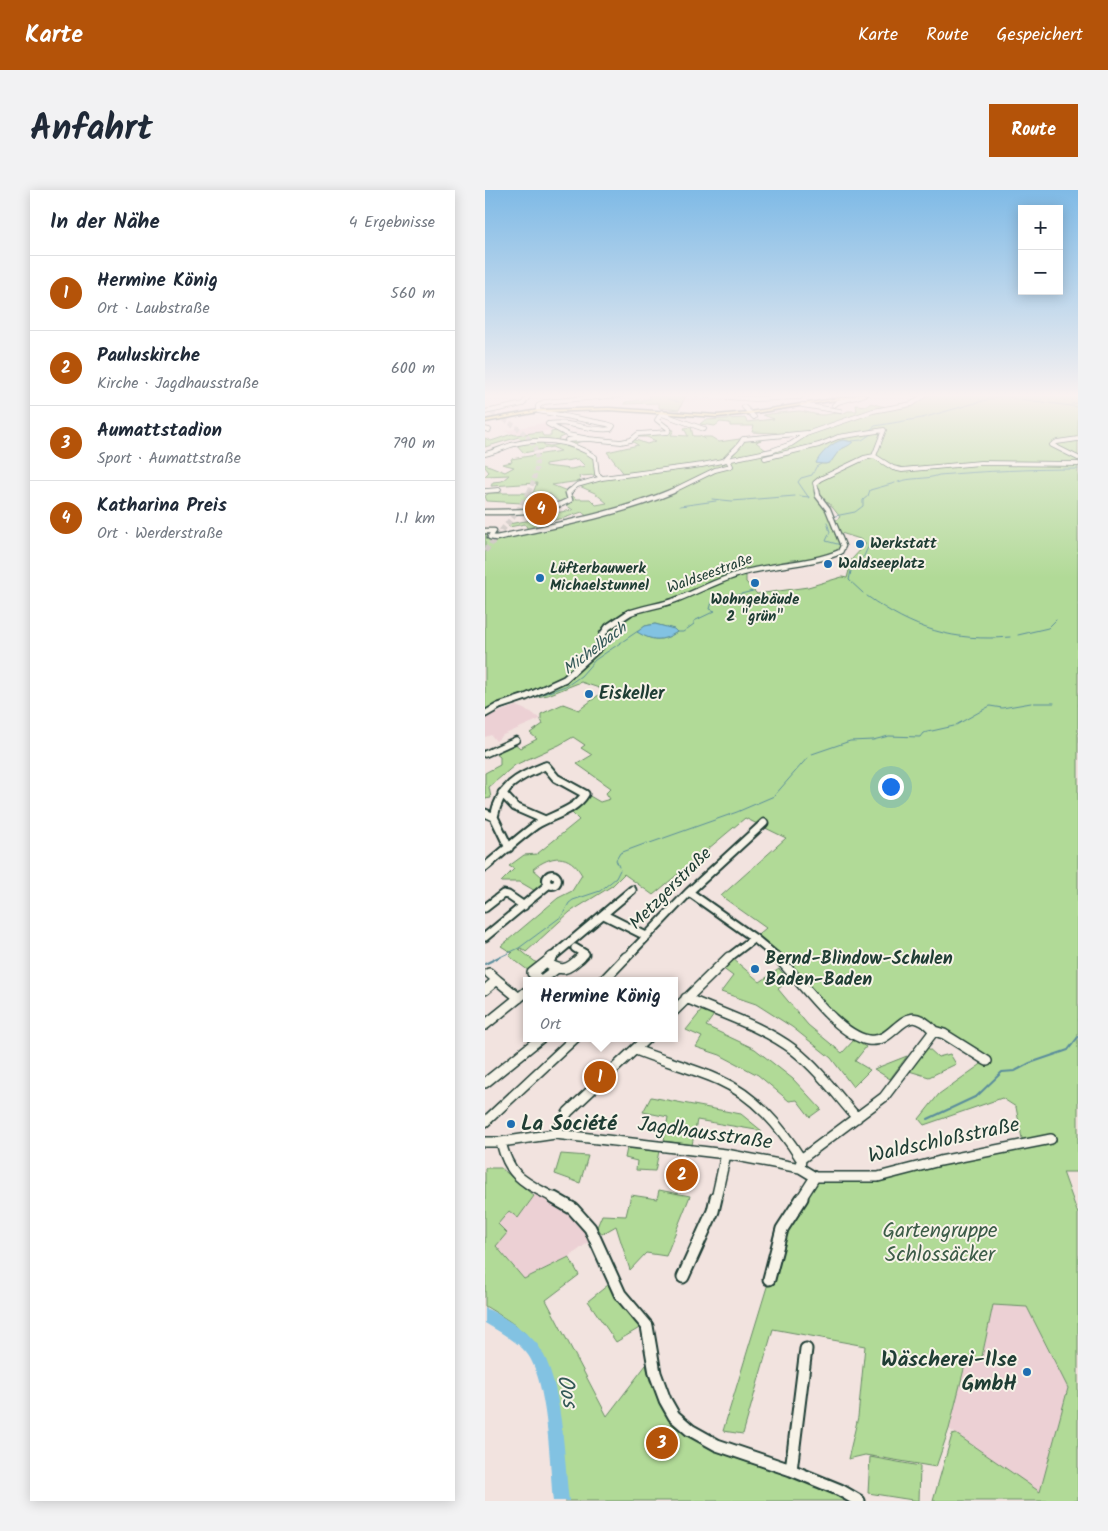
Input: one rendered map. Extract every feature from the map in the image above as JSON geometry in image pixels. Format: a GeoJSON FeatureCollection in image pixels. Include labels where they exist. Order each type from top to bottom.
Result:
{"type":"FeatureCollection","features":[{"type":"Feature","properties":{"kind":"street"},"geometry":{"type":"LineString","coordinates":[[595,456],[597,458],[597,474],[602,478]]}},
{"type":"Feature","properties":{"kind":"street"},"geometry":{"type":"LineString","coordinates":[[485,531],[494,531],[490,537],[496,538],[613,512],[690,484],[720,468],[731,465],[723,460],[727,456]]}},
{"type":"Feature","properties":{"kind":"street"},"geometry":{"type":"LineString","coordinates":[[727,462],[750,456]]}},
{"type":"Feature","properties":{"kind":"street"},"geometry":{"type":"LineString","coordinates":[[485,512],[516,511],[562,504],[570,500],[568,494],[573,488],[602,478],[756,460],[772,456]]}},
{"type":"Feature","properties":{"kind":"street","name":"Waldseestraße"},"geometry":{"type":"LineString","coordinates":[[485,714],[499,706],[526,697],[565,679],[598,650],[603,634],[608,627],[628,614],[677,600],[727,578],[792,562],[823,559],[840,552],[843,546],[828,509],[818,496],[815,484],[820,479],[864,458],[873,456]]}},
{"type":"Feature","properties":{"kind":"street"},"geometry":{"type":"LineString","coordinates":[[874,456],[893,468],[902,470],[980,463],[1078,464]]}},
{"type":"Feature","properties":{"kind":"street"},"geometry":{"type":"LineString","coordinates":[[485,491],[499,490]]}},
{"type":"Feature","properties":{"kind":"street"},"geometry":{"type":"LineString","coordinates":[[485,754],[516,740]]}},
{"type":"Feature","properties":{"kind":"street"},"geometry":{"type":"LineString","coordinates":[[485,867],[545,820],[571,806],[584,797],[585,794],[556,778],[546,765],[519,778],[502,792],[497,800],[494,817],[509,848]]}},
{"type":"Feature","properties":{"kind":"street"},"geometry":{"type":"LineString","coordinates":[[502,792],[515,807],[545,820]]}},
{"type":"Feature","properties":{"kind":"street"},"geometry":{"type":"LineString","coordinates":[[485,813],[494,817]]}},
{"type":"Feature","properties":{"kind":"street","name":"Metzgerstraße"},"geometry":{"type":"LineString","coordinates":[[607,977],[689,892],[764,823]]}},
{"type":"Feature","properties":{"kind":"street"},"geometry":{"type":"LineString","coordinates":[[485,937],[548,885]]}},
{"type":"Feature","properties":{"kind":"street"},"geometry":{"type":"LineString","coordinates":[[536,977],[532,973],[632,890]]}},
{"type":"Feature","properties":{"kind":"street"},"geometry":{"type":"LineString","coordinates":[[689,892],[776,956],[828,1015],[860,1038],[873,1041],[883,1039],[905,1021],[914,1018],[924,1020],[934,1031],[944,1034],[987,1061]]}},
{"type":"Feature","properties":{"kind":"street"},"geometry":{"type":"LineString","coordinates":[[485,908],[503,894],[508,895],[524,906]]}},
{"type":"Feature","properties":{"kind":"street"},"geometry":{"type":"LineString","coordinates":[[604,915],[646,936]]}},
{"type":"Feature","properties":{"kind":"street"},"geometry":{"type":"LineString","coordinates":[[678,1007],[732,954],[753,939]]}},
{"type":"Feature","properties":{"kind":"street"},"geometry":{"type":"LineString","coordinates":[[546,977],[556,969],[570,968],[585,954],[575,948]]}},
{"type":"Feature","properties":{"kind":"street"},"geometry":{"type":"LineString","coordinates":[[546,962],[556,969]]}},
{"type":"Feature","properties":{"kind":"street"},"geometry":{"type":"LineString","coordinates":[[489,973],[519,998]]}},
{"type":"Feature","properties":{"kind":"street"},"geometry":{"type":"LineString","coordinates":[[485,990],[497,980]]}},
{"type":"Feature","properties":{"kind":"street"},"geometry":{"type":"LineString","coordinates":[[486,1022],[523,995]]}},
{"type":"Feature","properties":{"kind":"street"},"geometry":{"type":"LineString","coordinates":[[686,998],[762,1032],[793,1051],[809,1064],[857,1118]]}},
{"type":"Feature","properties":{"kind":"street"},"geometry":{"type":"LineString","coordinates":[[636,1050],[653,1058],[707,1074],[747,1094],[770,1114],[792,1144],[800,1163],[884,1097],[934,1031]]}},
{"type":"Feature","properties":{"kind":"street"},"geometry":{"type":"LineString","coordinates":[[485,1083],[536,1042]]}},
{"type":"Feature","properties":{"kind":"street"},"geometry":{"type":"LineString","coordinates":[[485,1122],[571,1042]]}},
{"type":"Feature","properties":{"kind":"street"},"geometry":{"type":"LineString","coordinates":[[555,1134],[569,1112],[643,1042]]}},
{"type":"Feature","properties":{"kind":"street","name":"Jagdhausstraße"},"geometry":{"type":"LineString","coordinates":[[485,1142],[501,1142],[555,1134],[800,1163],[815,1177]]}},
{"type":"Feature","properties":{"kind":"street","name":"Waldschloßstraße"},"geometry":{"type":"LineString","coordinates":[[815,1177],[878,1177],[940,1161],[1051,1139]]}},
{"type":"Feature","properties":{"kind":"street"},"geometry":{"type":"LineString","coordinates":[[501,1142],[505,1159],[513,1174],[573,1209],[590,1228],[620,1294],[647,1326],[655,1373],[665,1400],[674,1416],[690,1430],[717,1446],[791,1470],[841,1490],[859,1501]]}},
{"type":"Feature","properties":{"kind":"street"},"geometry":{"type":"LineString","coordinates":[[683,1276],[713,1210],[726,1154]]}},
{"type":"Feature","properties":{"kind":"street"},"geometry":{"type":"LineString","coordinates":[[769,1279],[782,1229],[815,1177]]}},
{"type":"Feature","properties":{"kind":"street"},"geometry":{"type":"LineString","coordinates":[[791,1470],[806,1349]]}},
{"type":"Feature","properties":{"kind":"shaded area"},"geometry":{"type":"Polygon","coordinates":[[[516,706],[531,712],[540,719],[503,735],[496,741],[491,735],[485,737],[485,711],[491,715],[516,706]]]}},
{"type":"Feature","properties":{"kind":"shaded area"},"geometry":{"type":"Polygon","coordinates":[[[539,1190],[585,1220],[590,1241],[569,1257],[524,1279],[496,1246],[507,1233],[498,1224],[509,1211],[518,1218],[539,1190]]]}},
{"type":"Feature","properties":{"kind":"shaded area"},"geometry":{"type":"Polygon","coordinates":[[[993,1305],[1027,1307],[1068,1388],[1040,1493],[949,1429],[967,1356],[981,1361],[993,1305]]]}},
{"type":"Feature","properties":{"kind":"green space","name":"Gartengruppe Schlossäcker"},"geometry":{"type":"Polygon","coordinates":[[[529,456],[594,456],[597,475],[579,476],[580,481],[552,485],[567,491],[576,499],[590,499],[596,505],[607,503],[595,493],[577,485],[602,478],[625,475],[610,456],[821,456],[816,463],[825,464],[835,456],[1078,456],[1078,1172],[1063,1172],[1078,1214],[1078,1501],[933,1501],[952,1435],[956,1434],[1040,1492],[1068,1388],[1027,1307],[993,1305],[981,1361],[967,1357],[949,1429],[936,1467],[865,1455],[848,1459],[858,1417],[865,1346],[773,1329],[743,1434],[723,1431],[784,1231],[817,1180],[885,1180],[939,1165],[940,1161],[1023,1144],[1016,1107],[1002,1098],[924,1125],[919,1119],[939,1094],[987,1060],[944,1034],[934,1031],[924,1020],[914,1018],[905,1021],[883,1039],[873,1041],[860,1038],[824,1011],[776,956],[753,939],[766,928],[721,896],[786,838],[745,818],[653,895],[624,874],[612,886],[570,912],[526,952],[521,948],[519,949],[538,964],[529,971],[509,956],[512,953],[501,946],[558,898],[572,891],[582,875],[566,859],[559,858],[546,861],[533,869],[542,877],[543,887],[537,892],[520,882],[501,882],[514,869],[509,866],[524,855],[537,854],[579,820],[571,812],[588,795],[600,802],[610,799],[606,793],[611,788],[577,764],[592,755],[581,748],[585,745],[573,737],[515,765],[489,787],[491,798],[485,799],[485,773],[500,765],[500,757],[492,751],[512,741],[520,748],[537,739],[530,733],[543,724],[541,714],[563,704],[579,710],[600,694],[602,689],[581,682],[548,695],[502,703],[485,711],[485,531],[494,532],[490,537],[492,538],[529,531],[525,524],[509,527],[508,524],[532,520],[530,517],[573,510],[566,505],[569,501],[561,504],[550,494],[522,503],[487,501],[485,496],[489,493],[533,493],[537,483],[491,486],[493,482],[502,481],[509,475],[485,476],[489,472],[485,464],[505,472],[514,467],[502,464],[512,462],[511,459],[529,456]],[[578,459],[545,464],[545,466],[571,469],[585,466],[578,459]],[[829,503],[822,504],[840,544],[839,549],[821,558],[791,560],[746,571],[746,582],[757,594],[808,587],[842,577],[847,578],[852,559],[866,544],[860,539],[838,532],[835,521],[840,517],[829,503]],[[582,512],[535,524],[538,529],[589,518],[582,512]],[[655,624],[645,626],[638,632],[653,639],[662,639],[677,632],[673,629],[655,624]]]}},
{"type":"Feature","properties":{"kind":"green space"},"geometry":{"type":"Polygon","coordinates":[[[732,958],[760,982],[779,969],[790,980],[778,989],[808,1025],[842,1053],[854,1040],[866,1047],[855,1061],[870,1070],[853,1087],[831,1058],[792,1027],[756,1004],[721,992],[733,976],[722,968],[732,958]]]}},
{"type":"Feature","properties":{"kind":"green space"},"geometry":{"type":"Polygon","coordinates":[[[702,1010],[714,1015],[706,1026],[755,1049],[793,1079],[821,1109],[810,1117],[797,1100],[789,1101],[758,1075],[720,1055],[696,1047],[702,1037],[686,1030],[702,1010]]]}},
{"type":"Feature","properties":{"kind":"green space"},"geometry":{"type":"Polygon","coordinates":[[[926,1046],[938,1057],[950,1054],[956,1064],[929,1077],[909,1071],[926,1046]]]}},
{"type":"Feature","properties":{"kind":"green space"},"geometry":{"type":"Polygon","coordinates":[[[907,1056],[890,1079],[874,1069],[907,1056]]]}},
{"type":"Feature","properties":{"kind":"green space"},"geometry":{"type":"Polygon","coordinates":[[[651,1097],[741,1114],[762,1131],[697,1120],[692,1145],[664,1141],[668,1117],[643,1112],[651,1097]]]}},
{"type":"Feature","properties":{"kind":"green space"},"geometry":{"type":"Polygon","coordinates":[[[627,1148],[659,1151],[655,1171],[636,1170],[637,1161],[625,1158],[627,1148]]]}},
{"type":"Feature","properties":{"kind":"green space"},"geometry":{"type":"Polygon","coordinates":[[[561,1154],[588,1156],[580,1183],[555,1174],[561,1154]]]}},
{"type":"Feature","properties":{"kind":"green space"},"geometry":{"type":"Polygon","coordinates":[[[485,1168],[501,1168],[534,1196],[518,1218],[509,1211],[498,1224],[507,1233],[496,1246],[524,1279],[569,1257],[579,1275],[546,1300],[607,1416],[646,1365],[650,1381],[690,1430],[859,1501],[565,1501],[554,1398],[543,1359],[530,1338],[485,1306],[485,1168]]]}},
{"type":"Feature","properties":{"kind":"green space"},"geometry":{"type":"Polygon","coordinates":[[[659,1190],[690,1196],[666,1256],[646,1253],[630,1270],[616,1226],[602,1234],[597,1227],[602,1215],[626,1216],[631,1195],[657,1199],[659,1190]]]}},
{"type":"Feature","properties":{"kind":"green space"},"geometry":{"type":"Polygon","coordinates":[[[608,1285],[641,1327],[616,1342],[588,1301],[608,1285]]]}},
{"type":"Feature","properties":{"kind":"green space"},"geometry":{"type":"Polygon","coordinates":[[[870,1457],[920,1466],[919,1501],[868,1493],[870,1457]]]}},
{"type":"Feature","properties":{"kind":"water"},"geometry":{"type":"Polygon","coordinates":[[[820,456],[835,456],[828,463],[816,463],[820,456]]]}},
{"type":"Feature","properties":{"kind":"water"},"geometry":{"type":"Polygon","coordinates":[[[655,624],[674,629],[677,632],[662,639],[652,639],[637,632],[645,626],[655,624]]]}},
{"type":"Feature","properties":{"kind":"waterway","name":"Michelbach"},"geometry":{"type":"LineString","coordinates":[[808,497],[798,482],[801,478],[812,475],[816,467],[821,464]]}},
{"type":"Feature","properties":{"kind":"waterway"},"geometry":{"type":"LineString","coordinates":[[898,482],[939,475],[1078,469]]}},
{"type":"Feature","properties":{"kind":"waterway"},"geometry":{"type":"LineString","coordinates":[[835,516],[855,512],[863,506],[863,500],[868,496],[870,490],[895,483]]}},
{"type":"Feature","properties":{"kind":"waterway"},"geometry":{"type":"LineString","coordinates":[[712,499],[732,501],[795,496]]}},
{"type":"Feature","properties":{"kind":"waterway","name":"Michelbach"},"geometry":{"type":"LineString","coordinates":[[800,496],[808,497]]}},
{"type":"Feature","properties":{"kind":"waterway"},"geometry":{"type":"LineString","coordinates":[[680,506],[716,501]]}},
{"type":"Feature","properties":{"kind":"waterway","name":"Michelbach"},"geometry":{"type":"LineString","coordinates":[[827,522],[830,532],[826,541],[841,545]]}},
{"type":"Feature","properties":{"kind":"waterway"},"geometry":{"type":"LineString","coordinates":[[851,569],[864,556],[869,545]]}},
{"type":"Feature","properties":{"kind":"waterway"},"geometry":{"type":"LineString","coordinates":[[851,571],[849,580],[863,593]]}},
{"type":"Feature","properties":{"kind":"waterway","name":"Michelbach"},"geometry":{"type":"LineString","coordinates":[[677,632],[683,632],[694,624],[694,621],[715,611],[710,609],[712,602],[728,600],[729,597],[753,591]]}},
{"type":"Feature","properties":{"kind":"waterway"},"geometry":{"type":"LineString","coordinates":[[867,596],[901,617],[935,631],[971,637],[1010,637]]}},
{"type":"Feature","properties":{"kind":"waterway"},"geometry":{"type":"LineString","coordinates":[[1018,635],[1048,628],[1056,620]]}},
{"type":"Feature","properties":{"kind":"waterway","name":"Michelbach"},"geometry":{"type":"LineString","coordinates":[[494,712],[568,685],[581,676],[595,660],[638,631]]}},
{"type":"Feature","properties":{"kind":"waterway"},"geometry":{"type":"LineString","coordinates":[[956,725],[990,706],[1002,708],[1031,703]]}},
{"type":"Feature","properties":{"kind":"waterway"},"geometry":{"type":"LineString","coordinates":[[1034,703],[1054,703]]}},
{"type":"Feature","properties":{"kind":"waterway"},"geometry":{"type":"LineString","coordinates":[[812,754],[850,741],[873,740],[889,736],[920,737],[923,733],[954,726]]}},
{"type":"Feature","properties":{"kind":"waterway"},"geometry":{"type":"LineString","coordinates":[[650,843],[737,812],[774,796],[809,756]]}},
{"type":"Feature","properties":{"kind":"waterway"},"geometry":{"type":"LineString","coordinates":[[619,867],[616,860],[620,853],[647,843]]}},
{"type":"Feature","properties":{"kind":"waterway"},"geometry":{"type":"LineString","coordinates":[[496,959],[519,948],[562,916],[569,903],[573,900],[600,891],[616,878],[620,870]]}},
{"type":"Feature","properties":{"kind":"waterway"},"geometry":{"type":"LineString","coordinates":[[485,964],[499,957]]}},
{"type":"Feature","properties":{"kind":"waterway"},"geometry":{"type":"LineString","coordinates":[[928,1119],[977,1096],[1002,1072],[1015,1071],[1030,1063],[1068,1050],[1078,1037]]}},
{"type":"Feature","properties":{"kind":"waterway","name":"Oos"},"geometry":{"type":"LineString","coordinates":[[485,1315],[516,1335],[532,1349],[542,1367],[552,1409],[561,1501]]}},
{"type":"Feature","properties":{"kind":"tunnel"},"geometry":{"type":"LineString","coordinates":[[529,492],[535,475],[536,456]]}},
{"type":"Feature","properties":{"kind":"tunnel"},"geometry":{"type":"LineString","coordinates":[[485,551],[517,512],[530,491]]}},
{"type":"Feature","properties":{"kind":"place","name":"Katharina Preis"},"geometry":{"type":"Point","coordinates":[541,509]}},
{"type":"Feature","properties":{"kind":"place","name":"Werkstatt"},"geometry":{"type":"Point","coordinates":[860,544]}},
{"type":"Feature","properties":{"kind":"place","name":"Waldseeplatz"},"geometry":{"type":"Point","coordinates":[828,564]}},
{"type":"Feature","properties":{"kind":"place","name":"Lüfterbauwerk Michaelstunnel"},"geometry":{"type":"Point","coordinates":[540,578]}},
{"type":"Feature","properties":{"kind":"place","name":"Wohngebäude 2 \"grün\""},"geometry":{"type":"Point","coordinates":[755,583]}},
{"type":"Feature","properties":{"kind":"place","name":"Eiskeller"},"geometry":{"type":"Point","coordinates":[589,694]}},
{"type":"Feature","properties":{"kind":"place","name":"Bernd-Blindow-Schulen Baden-Baden"},"geometry":{"type":"Point","coordinates":[755,969]}},
{"type":"Feature","properties":{"kind":"place","name":"Hermine König"},"geometry":{"type":"Point","coordinates":[600,1077]}},
{"type":"Feature","properties":{"kind":"place","name":"La Société"},"geometry":{"type":"Point","coordinates":[511,1124]}},
{"type":"Feature","properties":{"kind":"place","name":"Pauluskirche"},"geometry":{"type":"Point","coordinates":[682,1175]}},
{"type":"Feature","properties":{"kind":"place","name":"Wäscherei-Ilse GmbH"},"geometry":{"type":"Point","coordinates":[1027,1372]}},
{"type":"Feature","properties":{"kind":"place","name":"Aumattstadion"},"geometry":{"type":"Point","coordinates":[662,1443]}}]}
